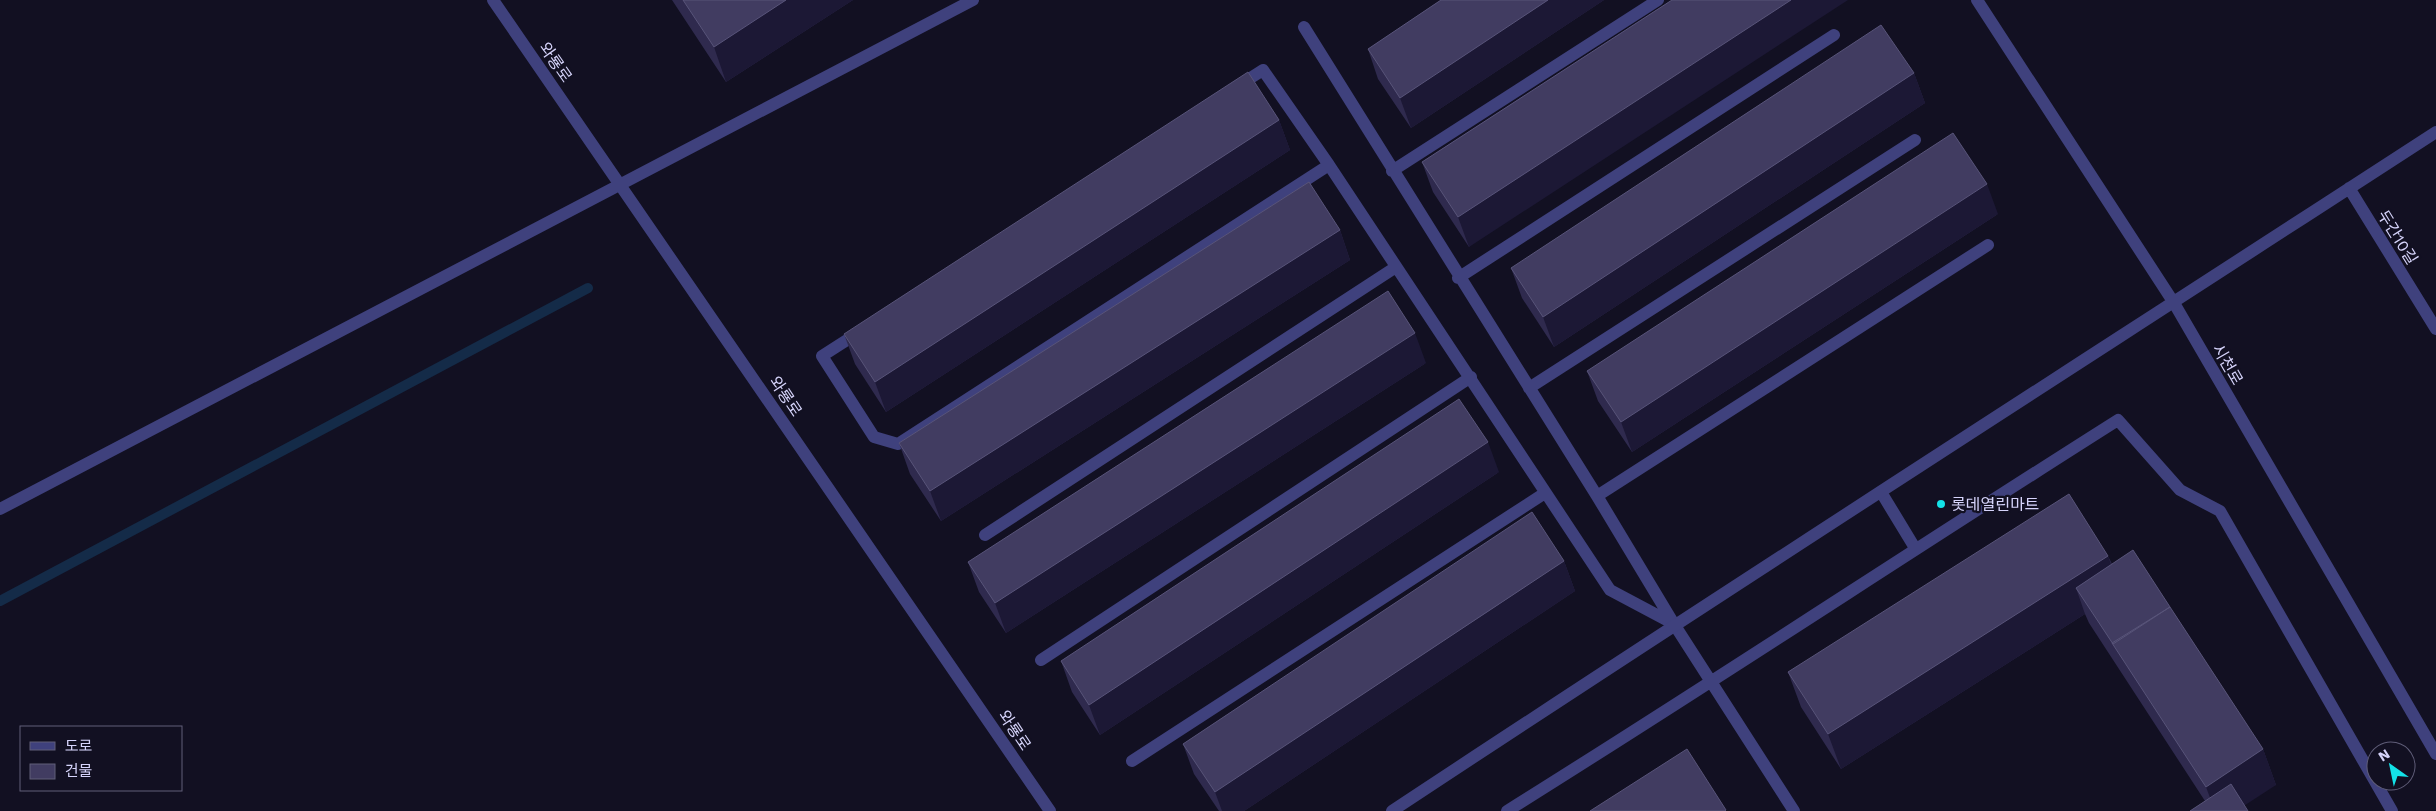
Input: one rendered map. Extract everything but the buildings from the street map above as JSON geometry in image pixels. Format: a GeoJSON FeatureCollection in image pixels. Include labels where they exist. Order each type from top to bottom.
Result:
{"type":"FeatureCollection","features":[{"type":"Feature","properties":{"kind":"street","name":"와룡로"},"geometry":{"type":"LineString","coordinates":[[494,0],[1050,811]]}},
{"type":"Feature","properties":{"kind":"street"},"geometry":{"type":"LineString","coordinates":[[0,508],[973,0]]}},
{"type":"Feature","properties":{"kind":"street"},"geometry":{"type":"LineString","coordinates":[[1392,171],[1658,0]]}},
{"type":"Feature","properties":{"kind":"street","name":"시천로"},"geometry":{"type":"LineString","coordinates":[[1976,0],[2174,303],[2436,754]]}},
{"type":"Feature","properties":{"kind":"street"},"geometry":{"type":"LineString","coordinates":[[1304,27],[1458,278],[1597,496],[1674,624],[1794,811]]}},
{"type":"Feature","properties":{"kind":"street"},"geometry":{"type":"LineString","coordinates":[[1458,278],[1834,35]]}},
{"type":"Feature","properties":{"kind":"street"},"geometry":{"type":"LineString","coordinates":[[1230,91],[1263,70],[1471,377],[1610,590],[1674,624]]}},
{"type":"Feature","properties":{"kind":"street"},"geometry":{"type":"LineString","coordinates":[[1392,811],[1674,624],[2174,303],[2436,132]]}},
{"type":"Feature","properties":{"kind":"street"},"geometry":{"type":"LineString","coordinates":[[1529,388],[1915,140]]}},
{"type":"Feature","properties":{"kind":"street"},"geometry":{"type":"LineString","coordinates":[[872,323],[822,356],[874,437],[898,444],[1329,165]]}},
{"type":"Feature","properties":{"kind":"street","name":"두간10길"},"geometry":{"type":"LineString","coordinates":[[2349,188],[2436,329]]}},
{"type":"Feature","properties":{"kind":"street"},"geometry":{"type":"LineString","coordinates":[[1597,496],[1988,245]]}},
{"type":"Feature","properties":{"kind":"street"},"geometry":{"type":"LineString","coordinates":[[985,535],[1396,267]]}},
{"type":"Feature","properties":{"kind":"street"},"geometry":{"type":"LineString","coordinates":[[1041,660],[1471,377]]}},
{"type":"Feature","properties":{"kind":"street"},"geometry":{"type":"LineString","coordinates":[[1507,811],[1711,683],[1915,548],[2118,420],[2180,490],[2220,511],[2392,811]]}},
{"type":"Feature","properties":{"kind":"street"},"geometry":{"type":"LineString","coordinates":[[1881,492],[1915,548]]}},
{"type":"Feature","properties":{"kind":"street"},"geometry":{"type":"LineString","coordinates":[[1132,761],[1545,493]]}},
{"type":"Feature","properties":{"kind":"waterway"},"geometry":{"type":"LineString","coordinates":[[0,601],[588,288]]}},
{"type":"Feature","properties":{"kind":"place","name":"롯데열린마트"},"geometry":{"type":"Point","coordinates":[1941,504]}}]}
